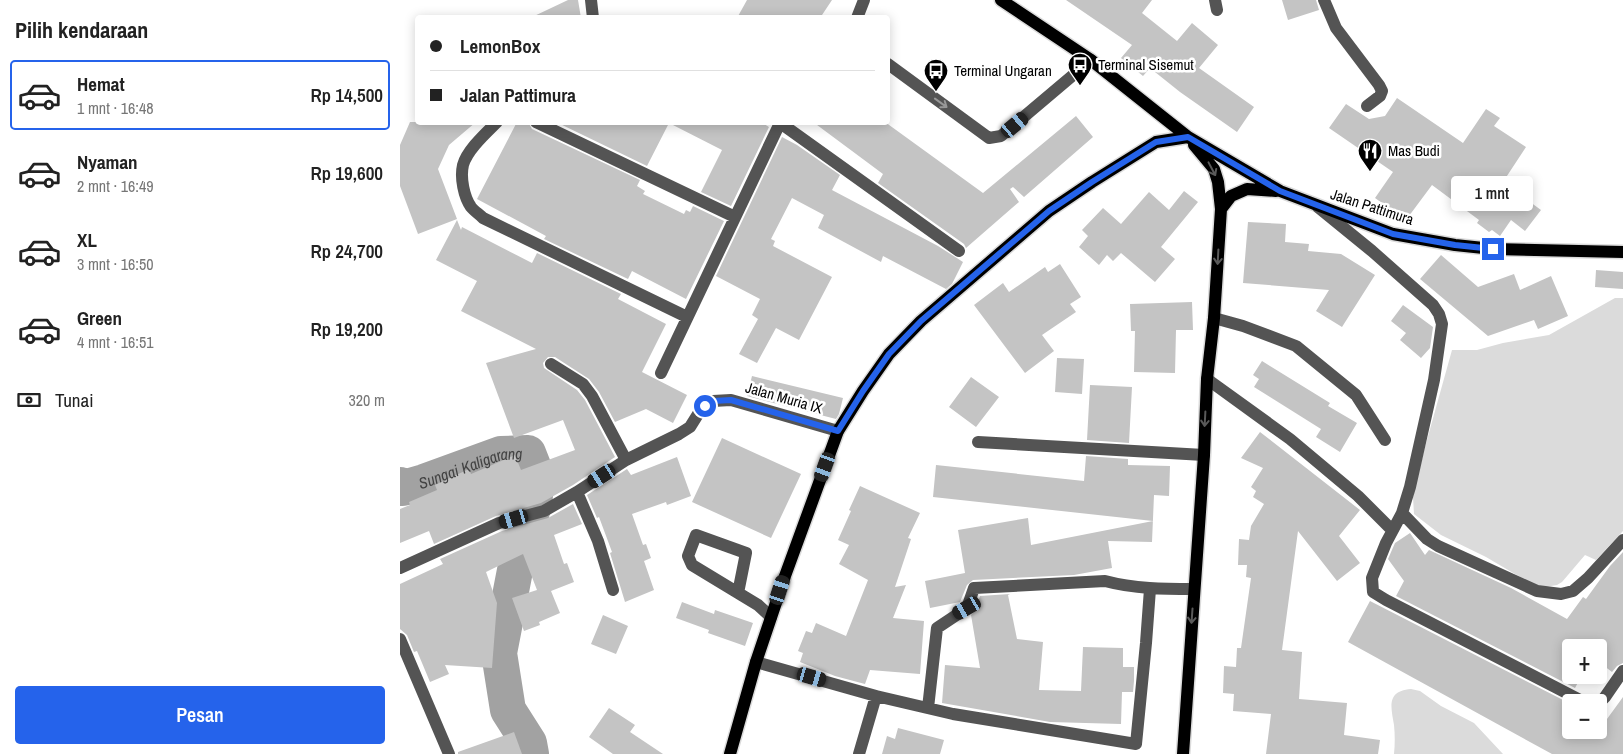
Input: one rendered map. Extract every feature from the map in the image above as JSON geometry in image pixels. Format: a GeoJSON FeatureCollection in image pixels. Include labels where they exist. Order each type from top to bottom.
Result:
{"type":"FeatureCollection","features":[{"type":"Feature","properties":{"kind":"main road"},"geometry":{"type":"LineString","coordinates":[[1001,0],[1091,60],[1188,137],[1214,169],[1218,182],[1221,209],[1214,318],[1207,379],[1204,455],[1183,754]]}},
{"type":"Feature","properties":{"kind":"main road"},"geometry":{"type":"LineString","coordinates":[[730,754],[771,617],[838,431],[889,354],[921,321],[1049,211],[1156,142],[1188,137]]}},
{"type":"Feature","properties":{"kind":"main road","name":"Jalan Pattimura"},"geometry":{"type":"LineString","coordinates":[[1188,137],[1280,191],[1393,234],[1455,245],[1493,249],[1623,252]]}},
{"type":"Feature","properties":{"kind":"main road"},"geometry":{"type":"LineString","coordinates":[[1221,209],[1231,196],[1247,189],[1280,191]]}},
{"type":"Feature","properties":{"kind":"street"},"geometry":{"type":"LineString","coordinates":[[591,0],[593,15]]}},
{"type":"Feature","properties":{"kind":"street"},"geometry":{"type":"LineString","coordinates":[[858,15],[864,0]]}},
{"type":"Feature","properties":{"kind":"street"},"geometry":{"type":"LineString","coordinates":[[1324,0],[1336,28],[1380,85],[1382,90],[1380,96],[1367,106]]}},
{"type":"Feature","properties":{"kind":"street"},"geometry":{"type":"LineString","coordinates":[[890,65],[989,138],[995,138],[1001,136],[1091,60]]}},
{"type":"Feature","properties":{"kind":"street"},"geometry":{"type":"LineString","coordinates":[[494,125],[482,137],[463,165],[466,197],[472,209],[483,218],[688,317]]}},
{"type":"Feature","properties":{"kind":"street"},"geometry":{"type":"LineString","coordinates":[[542,125],[735,216]]}},
{"type":"Feature","properties":{"kind":"street"},"geometry":{"type":"LineString","coordinates":[[661,373],[779,125]]}},
{"type":"Feature","properties":{"kind":"street"},"geometry":{"type":"LineString","coordinates":[[783,125],[959,251]]}},
{"type":"Feature","properties":{"kind":"street"},"geometry":{"type":"LineString","coordinates":[[1316,205],[1433,305],[1439,314],[1442,324],[1434,380],[1410,487],[1402,513],[1392,530],[1372,578],[1373,592],[1568,694]]}},
{"type":"Feature","properties":{"kind":"street"},"geometry":{"type":"LineString","coordinates":[[1214,318],[1244,326],[1296,346],[1356,395],[1386,440]]}},
{"type":"Feature","properties":{"kind":"street"},"geometry":{"type":"LineString","coordinates":[[551,364],[583,384],[592,396],[626,460]]}},
{"type":"Feature","properties":{"kind":"street"},"geometry":{"type":"LineString","coordinates":[[1207,379],[1290,439],[1358,496],[1392,530]]}},
{"type":"Feature","properties":{"kind":"street","name":"Jalan Muria IX"},"geometry":{"type":"LineString","coordinates":[[400,568],[499,524],[544,511],[626,460],[690,427],[700,411],[713,401],[731,400],[838,431]]}},
{"type":"Feature","properties":{"kind":"street"},"geometry":{"type":"LineString","coordinates":[[978,442],[1204,455]]}},
{"type":"Feature","properties":{"kind":"street"},"geometry":{"type":"LineString","coordinates":[[577,492],[598,541],[613,590]]}},
{"type":"Feature","properties":{"kind":"street"},"geometry":{"type":"LineString","coordinates":[[1402,513],[1422,534],[1438,546],[1537,590],[1561,594],[1573,590],[1588,578],[1623,540]]}},
{"type":"Feature","properties":{"kind":"street"},"geometry":{"type":"LineString","coordinates":[[738,593],[746,553],[696,535],[688,556],[692,565],[738,593],[758,605],[771,617]]}},
{"type":"Feature","properties":{"kind":"street"},"geometry":{"type":"LineString","coordinates":[[928,708],[937,628],[967,608],[974,588],[1105,581],[1124,586],[1150,589],[1194,589]]}},
{"type":"Feature","properties":{"kind":"street"},"geometry":{"type":"LineString","coordinates":[[756,662],[876,696],[953,714],[1136,744],[1150,589]]}},
{"type":"Feature","properties":{"kind":"street"},"geometry":{"type":"LineString","coordinates":[[400,639],[449,754]]}},
{"type":"Feature","properties":{"kind":"street"},"geometry":{"type":"LineString","coordinates":[[1607,694],[1623,671]]}},
{"type":"Feature","properties":{"kind":"street"},"geometry":{"type":"LineString","coordinates":[[859,754],[876,696]]}},
{"type":"Feature","properties":{"kind":"shaded area"},"geometry":{"type":"Polygon","coordinates":[[[1615,298],[1623,298],[1623,531],[1596,560],[1585,555],[1562,582],[1557,585],[1539,588],[1486,557],[1441,535],[1414,514],[1413,497],[1425,447],[1452,350],[1477,350],[1503,343],[1549,335],[1615,298]]]}},
{"type":"Feature","properties":{"kind":"shaded area"},"geometry":{"type":"Polygon","coordinates":[[[1411,689],[1420,691],[1441,706],[1474,723],[1503,754],[1394,754],[1395,736],[1392,701],[1397,693],[1411,689]]]}},
{"type":"Feature","properties":{"kind":"building"},"geometry":{"type":"Polygon","coordinates":[[[568,0],[578,0],[580,15],[536,15],[568,0]]]}},
{"type":"Feature","properties":{"kind":"building"},"geometry":{"type":"Polygon","coordinates":[[[747,0],[832,0],[822,15],[739,15],[747,0]]]}},
{"type":"Feature","properties":{"kind":"building"},"geometry":{"type":"Polygon","coordinates":[[[1066,0],[1152,0],[1142,13],[1177,41],[1192,23],[1218,45],[1199,68],[1254,107],[1237,132],[1180,92],[1150,68],[1143,76],[1121,58],[1132,45],[1066,0]]]}},
{"type":"Feature","properties":{"kind":"building"},"geometry":{"type":"Polygon","coordinates":[[[1282,0],[1316,0],[1319,10],[1288,20],[1282,0]]]}},
{"type":"Feature","properties":{"kind":"building"},"geometry":{"type":"Polygon","coordinates":[[[1397,98],[1463,143],[1486,109],[1500,118],[1494,126],[1526,147],[1503,182],[1541,210],[1525,231],[1511,220],[1500,236],[1492,230],[1489,232],[1477,223],[1479,220],[1432,185],[1406,220],[1375,198],[1393,172],[1329,128],[1346,104],[1369,119],[1385,116],[1397,98]]]}},
{"type":"Feature","properties":{"kind":"building"},"geometry":{"type":"Polygon","coordinates":[[[1076,116],[1093,137],[1024,197],[1013,187],[1010,189],[1019,202],[966,248],[964,244],[878,183],[883,174],[817,125],[889,125],[983,193],[1076,116]]]}},
{"type":"Feature","properties":{"kind":"building"},"geometry":{"type":"Polygon","coordinates":[[[410,122],[415,122],[415,125],[472,125],[449,145],[438,169],[457,219],[418,234],[400,186],[400,145],[410,122]]]}},
{"type":"Feature","properties":{"kind":"building"},"geometry":{"type":"Polygon","coordinates":[[[515,125],[530,125],[532,129],[640,180],[637,186],[645,191],[643,194],[684,214],[686,210],[690,212],[693,206],[724,221],[686,299],[632,271],[628,279],[544,239],[546,236],[477,199],[515,125]]]}},
{"type":"Feature","properties":{"kind":"building"},"geometry":{"type":"Polygon","coordinates":[[[562,125],[668,125],[647,166],[562,125]]]}},
{"type":"Feature","properties":{"kind":"building"},"geometry":{"type":"Polygon","coordinates":[[[673,125],[766,125],[769,127],[731,206],[701,192],[722,150],[673,125]]]}},
{"type":"Feature","properties":{"kind":"building"},"geometry":{"type":"Polygon","coordinates":[[[782,137],[797,145],[840,175],[832,190],[938,246],[963,262],[952,284],[946,289],[883,256],[881,262],[818,228],[824,215],[792,198],[771,239],[775,241],[773,246],[832,277],[799,340],[776,328],[757,363],[739,354],[758,319],[752,315],[760,299],[716,276],[782,137]]]}},
{"type":"Feature","properties":{"kind":"building"},"geometry":{"type":"Polygon","coordinates":[[[1184,191],[1198,202],[1161,247],[1175,259],[1155,282],[1121,253],[1113,261],[1107,255],[1099,265],[1079,247],[1088,236],[1082,230],[1103,208],[1121,224],[1149,192],[1169,210],[1184,191]]]}},
{"type":"Feature","properties":{"kind":"building"},"geometry":{"type":"Polygon","coordinates":[[[457,220],[461,230],[462,227],[532,263],[537,253],[621,294],[618,299],[666,324],[642,372],[687,395],[673,423],[646,409],[615,422],[599,392],[589,379],[555,357],[548,357],[543,363],[544,368],[577,390],[585,400],[615,457],[573,485],[541,503],[496,516],[434,544],[429,531],[400,543],[400,509],[410,505],[409,502],[437,490],[435,485],[469,469],[471,474],[515,455],[521,470],[575,450],[563,420],[514,438],[486,363],[536,349],[461,311],[477,281],[436,260],[457,220]]]}},
{"type":"Feature","properties":{"kind":"building"},"geometry":{"type":"Polygon","coordinates":[[[1248,222],[1286,224],[1285,242],[1309,244],[1308,251],[1341,254],[1375,275],[1342,327],[1316,311],[1329,290],[1243,283],[1248,222]]]}},
{"type":"Feature","properties":{"kind":"building"},"geometry":{"type":"Polygon","coordinates":[[[1441,255],[1478,287],[1514,274],[1520,290],[1551,276],[1568,316],[1538,329],[1534,320],[1488,336],[1420,279],[1441,255]]]}},
{"type":"Feature","properties":{"kind":"building"},"geometry":{"type":"Polygon","coordinates":[[[1060,264],[1081,297],[1070,304],[1076,312],[1042,335],[1054,351],[1025,373],[974,305],[1003,283],[1009,292],[1045,267],[1048,272],[1060,264]]]}},
{"type":"Feature","properties":{"kind":"building"},"geometry":{"type":"Polygon","coordinates":[[[1596,270],[1623,272],[1623,289],[1595,287],[1596,270]]]}},
{"type":"Feature","properties":{"kind":"building"},"geometry":{"type":"Polygon","coordinates":[[[1192,302],[1193,330],[1176,330],[1175,373],[1134,372],[1135,331],[1131,331],[1130,304],[1192,302]]]}},
{"type":"Feature","properties":{"kind":"building"},"geometry":{"type":"Polygon","coordinates":[[[1403,305],[1433,327],[1430,348],[1421,358],[1400,340],[1406,333],[1391,321],[1403,305]]]}},
{"type":"Feature","properties":{"kind":"building"},"geometry":{"type":"Polygon","coordinates":[[[1057,358],[1084,359],[1082,394],[1055,392],[1057,358]]]}},
{"type":"Feature","properties":{"kind":"building"},"geometry":{"type":"Polygon","coordinates":[[[1262,361],[1330,403],[1328,406],[1357,423],[1340,452],[1316,437],[1321,429],[1254,387],[1259,379],[1253,375],[1262,361]]]}},
{"type":"Feature","properties":{"kind":"building"},"geometry":{"type":"Polygon","coordinates":[[[752,376],[843,398],[839,414],[836,419],[747,396],[752,376]]]}},
{"type":"Feature","properties":{"kind":"building"},"geometry":{"type":"Polygon","coordinates":[[[971,377],[999,397],[976,427],[949,407],[971,377]]]}},
{"type":"Feature","properties":{"kind":"building"},"geometry":{"type":"Polygon","coordinates":[[[1090,385],[1132,387],[1129,443],[1087,440],[1090,385]]]}},
{"type":"Feature","properties":{"kind":"building"},"geometry":{"type":"Polygon","coordinates":[[[1260,432],[1360,510],[1339,536],[1360,563],[1337,581],[1298,531],[1282,650],[1302,652],[1299,699],[1347,703],[1344,735],[1380,740],[1378,754],[1266,754],[1271,714],[1233,711],[1234,694],[1223,693],[1224,666],[1236,667],[1237,648],[1241,648],[1251,578],[1246,577],[1247,565],[1238,565],[1239,539],[1249,540],[1251,526],[1264,504],[1253,497],[1256,491],[1251,487],[1263,468],[1241,458],[1260,432]]]}},
{"type":"Feature","properties":{"kind":"building"},"geometry":{"type":"Polygon","coordinates":[[[722,438],[801,474],[771,538],[692,502],[722,438]]]}},
{"type":"Feature","properties":{"kind":"building"},"geometry":{"type":"Polygon","coordinates":[[[1086,456],[1128,459],[1128,465],[1170,466],[1169,496],[1154,495],[1153,521],[933,497],[936,465],[1084,481],[1086,456]]]}},
{"type":"Feature","properties":{"kind":"building"},"geometry":{"type":"Polygon","coordinates":[[[677,457],[691,496],[667,505],[666,502],[632,514],[643,545],[646,544],[651,558],[644,561],[654,590],[625,602],[610,553],[612,552],[599,517],[597,518],[587,495],[627,469],[631,475],[677,457]]]}},
{"type":"Feature","properties":{"kind":"building"},"geometry":{"type":"Polygon","coordinates":[[[860,486],[920,513],[908,538],[911,539],[895,587],[906,585],[893,618],[924,621],[920,674],[870,670],[865,684],[835,676],[800,662],[803,653],[798,651],[806,631],[812,633],[816,623],[846,636],[868,580],[839,564],[849,545],[838,540],[860,486]]]}},
{"type":"Feature","properties":{"kind":"building"},"geometry":{"type":"Polygon","coordinates":[[[573,504],[582,524],[554,535],[564,564],[567,563],[574,582],[551,591],[560,613],[539,622],[540,625],[524,631],[512,598],[537,590],[523,554],[486,572],[497,603],[492,668],[445,665],[449,674],[430,682],[417,651],[414,652],[407,635],[400,629],[400,584],[443,564],[440,559],[502,531],[548,518],[573,504]]]}},
{"type":"Feature","properties":{"kind":"building"},"geometry":{"type":"Polygon","coordinates":[[[1028,518],[1031,545],[1153,521],[1152,542],[1108,541],[1112,568],[1074,575],[973,580],[967,585],[960,602],[930,608],[925,581],[965,573],[958,530],[1028,518]]]}},
{"type":"Feature","properties":{"kind":"building"},"geometry":{"type":"Polygon","coordinates":[[[1410,533],[1425,555],[1429,550],[1511,588],[1567,619],[1583,597],[1586,599],[1610,566],[1623,552],[1623,663],[1612,672],[1607,668],[1607,639],[1562,639],[1562,681],[1396,596],[1404,581],[1388,559],[1395,543],[1410,533]]]}},
{"type":"Feature","properties":{"kind":"building"},"geometry":{"type":"Polygon","coordinates":[[[1010,594],[1008,595],[1017,639],[1043,642],[1039,690],[1081,691],[1083,647],[1123,648],[1123,667],[1134,667],[1134,681],[1133,692],[1122,692],[1121,724],[1050,722],[942,703],[945,665],[980,668],[971,615],[975,611],[980,596],[1010,594]]]}},
{"type":"Feature","properties":{"kind":"building"},"geometry":{"type":"Polygon","coordinates":[[[1370,601],[1562,699],[1562,739],[1607,739],[1607,719],[1623,697],[1623,754],[1552,754],[1348,642],[1370,601]]]}},
{"type":"Feature","properties":{"kind":"building"},"geometry":{"type":"Polygon","coordinates":[[[682,602],[714,614],[715,610],[753,623],[745,646],[708,633],[709,630],[676,618],[682,602]]]}},
{"type":"Feature","properties":{"kind":"building"},"geometry":{"type":"Polygon","coordinates":[[[603,615],[628,626],[616,654],[591,644],[603,615]]]}},
{"type":"Feature","properties":{"kind":"building"},"geometry":{"type":"Polygon","coordinates":[[[1567,684],[1577,684],[1575,688],[1567,684]]]}},
{"type":"Feature","properties":{"kind":"building"},"geometry":{"type":"Polygon","coordinates":[[[609,708],[635,725],[630,732],[663,754],[613,754],[589,737],[609,708]]]}},
{"type":"Feature","properties":{"kind":"building"},"geometry":{"type":"Polygon","coordinates":[[[898,728],[944,740],[940,754],[882,754],[887,736],[895,739],[898,728]]]}},
{"type":"Feature","properties":{"kind":"building"},"geometry":{"type":"Polygon","coordinates":[[[514,732],[522,754],[458,754],[458,752],[514,732]]]}},
{"type":"Feature","properties":{"kind":"waterway","name":"Sungai Kaligarang"},"geometry":{"type":"LineString","coordinates":[[400,485],[403,488],[424,482],[501,454],[528,453],[537,476],[534,505],[517,560],[499,653],[508,710],[529,743],[531,754]]}},
{"type":"Feature","properties":{"kind":"place","name":"Terminal Sisemut"},"geometry":{"type":"Point","coordinates":[1080,86]}},
{"type":"Feature","properties":{"kind":"place","name":"Terminal Ungaran"},"geometry":{"type":"Point","coordinates":[936,92]}},
{"type":"Feature","properties":{"kind":"place","name":"Mas Budi"},"geometry":{"type":"Point","coordinates":[1370,172]}},
{"type":"Feature","properties":{"kind":"route"},"geometry":{"type":"LineString","coordinates":[[705,406],[713,401],[731,400],[838,431],[889,354],[921,321],[1049,211],[1156,142],[1188,137],[1280,191],[1393,234],[1455,245],[1493,249]]}}]}
